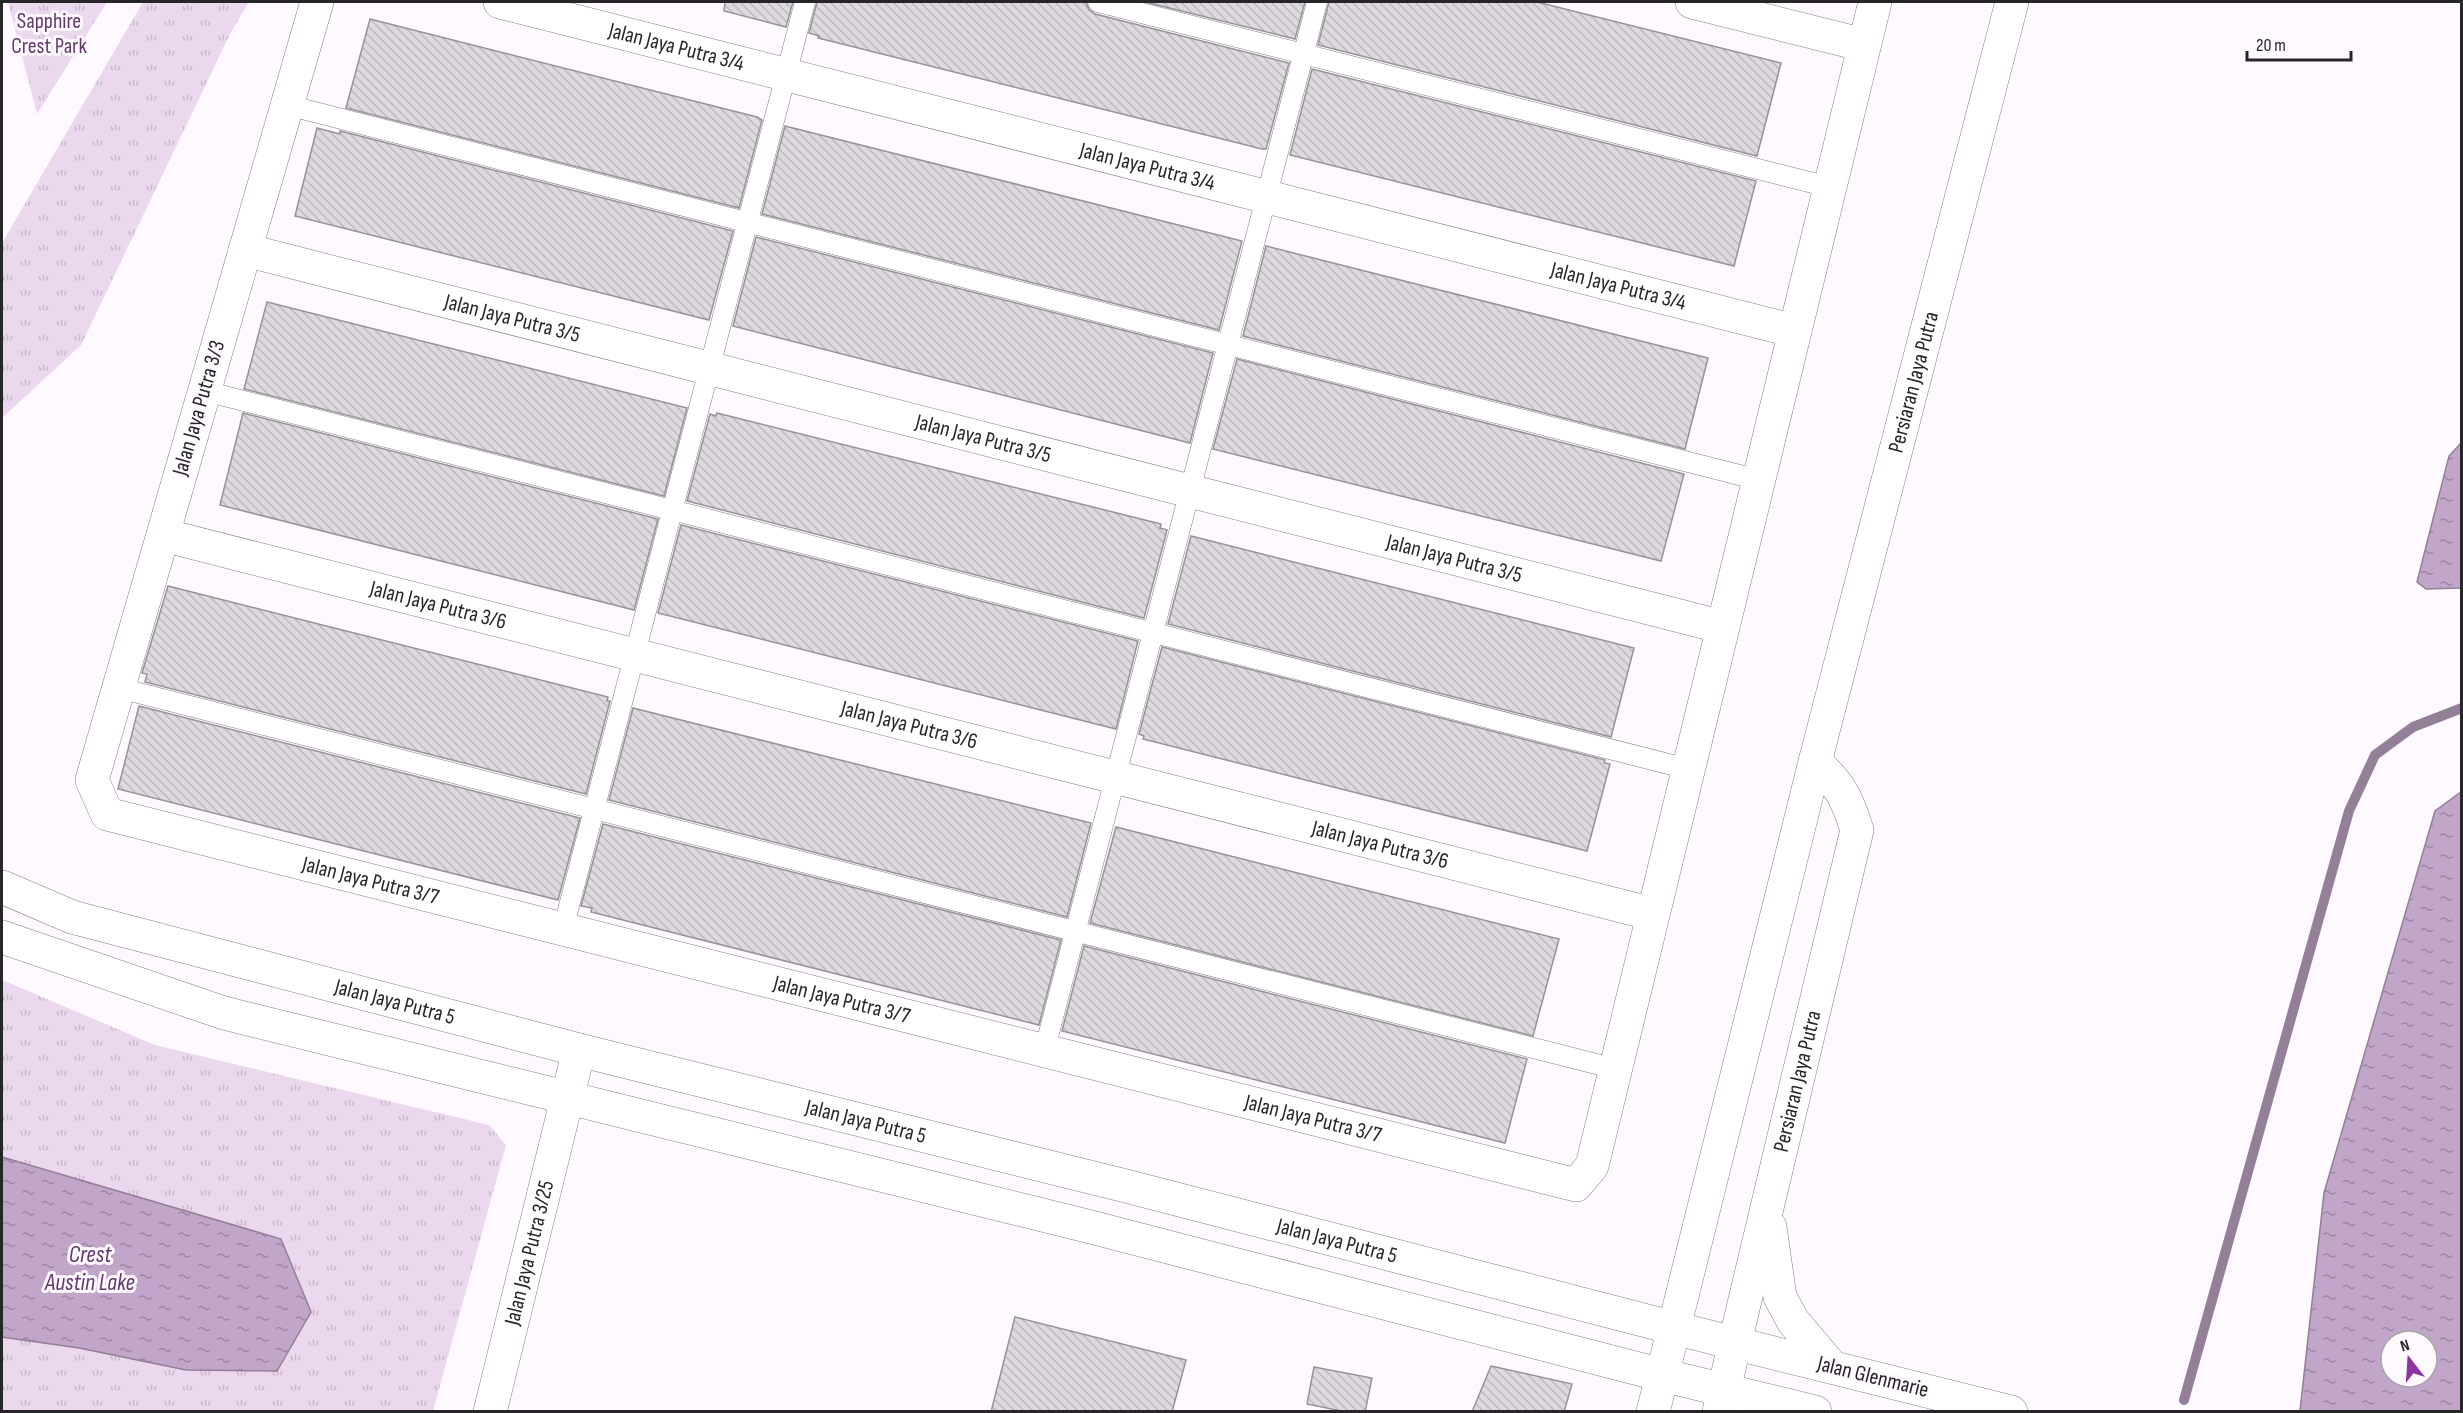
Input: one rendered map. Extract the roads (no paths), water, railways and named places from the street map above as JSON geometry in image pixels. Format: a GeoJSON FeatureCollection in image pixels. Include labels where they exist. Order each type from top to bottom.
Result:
{"type":"FeatureCollection","features":[{"type":"Feature","properties":{"kind":"street","name":"Jalan Jaya Putra 3/3"},"geometry":{"type":"LineString","coordinates":[[106,814],[92,780],[317,2]]}},
{"type":"Feature","properties":{"kind":"street","name":"Jalan Jaya Putra 3/4"},"geometry":{"type":"LineString","coordinates":[[500,2],[1795,331]]}},
{"type":"Feature","properties":{"kind":"street"},"geometry":{"type":"LineString","coordinates":[[1692,2],[1864,45]]}},
{"type":"Feature","properties":{"kind":"street"},"geometry":{"type":"LineString","coordinates":[[1616,1070],[1875,2]]}},
{"type":"Feature","properties":{"kind":"street","name":"Persiaran Jaya Putra"},"geometry":{"type":"LineString","coordinates":[[1653,1412],[1815,762],[2012,2]]}},
{"type":"Feature","properties":{"kind":"street","name":"Jalan Jaya Putra 3/5"},"geometry":{"type":"LineString","coordinates":[[245,250],[1723,627]]}},
{"type":"Feature","properties":{"kind":"street","name":"Jalan Jaya Putra 3/6"},"geometry":{"type":"LineString","coordinates":[[163,535],[1653,914]]}},
{"type":"Feature","properties":{"kind":"street","name":"Persiaran Jaya Putra"},"geometry":{"type":"LineString","coordinates":[[1721,1401],[1857,830],[1848,800],[1835,779],[1815,762]]}},
{"type":"Feature","properties":{"kind":"street","name":"Jalan Jaya Putra 3/7"},"geometry":{"type":"LineString","coordinates":[[106,814],[1576,1185],[1592,1166],[1616,1070]]}},
{"type":"Feature","properties":{"kind":"street","name":"Jalan Jaya Putra 5"},"geometry":{"type":"LineString","coordinates":[[2,887],[72,917],[579,1050],[1137,1189],[1735,1342]]}},
{"type":"Feature","properties":{"kind":"street"},"geometry":{"type":"LineString","coordinates":[[2,937],[224,1013],[1087,1226],[1662,1376],[1721,1401],[1815,1412]]}},
{"type":"Feature","properties":{"kind":"street","name":"Jalan Jaya Putra 3/25"},"geometry":{"type":"LineString","coordinates":[[490,1412],[579,1050]]}},
{"type":"Feature","properties":{"kind":"street"},"geometry":{"type":"LineString","coordinates":[[1767,1208],[1780,1297],[1792,1321],[1831,1366]]}},
{"type":"Feature","properties":{"kind":"street","name":"Jalan Glenmarie"},"geometry":{"type":"LineString","coordinates":[[1735,1342],[2011,1412]]}},
{"type":"Feature","properties":{"kind":"lane"},"geometry":{"type":"LineString","coordinates":[[563,930],[805,2]]}},
{"type":"Feature","properties":{"kind":"lane"},"geometry":{"type":"LineString","coordinates":[[1098,2],[1829,187]]}},
{"type":"Feature","properties":{"kind":"lane"},"geometry":{"type":"LineString","coordinates":[[1044,1052],[1317,2]]}},
{"type":"Feature","properties":{"kind":"lane"},"geometry":{"type":"LineString","coordinates":[[287,105],[1759,480]]}},
{"type":"Feature","properties":{"kind":"lane"},"geometry":{"type":"LineString","coordinates":[[205,391],[1688,769]]}},
{"type":"Feature","properties":{"kind":"lane"},"geometry":{"type":"LineString","coordinates":[[119,688],[1616,1070]]}},
{"type":"Feature","properties":{"kind":"water"},"geometry":{"type":"Polygon","coordinates":[[[2461,443],[2461,588],[2426,589],[2417,582],[2449,456],[2461,443]]]}},
{"type":"Feature","properties":{"kind":"water"},"geometry":{"type":"Polygon","coordinates":[[[2461,792],[2461,1411],[2300,1411],[2324,1193],[2435,811],[2461,792]]]}},
{"type":"Feature","properties":{"kind":"water","name":"Crest Austin Lake"},"geometry":{"type":"Polygon","coordinates":[[[2,1157],[281,1239],[311,1312],[277,1371],[186,1370],[79,1348],[2,1337],[2,1157]]]}},
{"type":"Feature","properties":{"kind":"waterway"},"geometry":{"type":"LineString","coordinates":[[2184,1400],[2349,811],[2375,755],[2413,727],[2462,708]]}},
{"type":"Feature","properties":{"kind":"park label","name":"Sapphire Crest Park"},"geometry":{"type":"Point","coordinates":[49,34]}}]}
